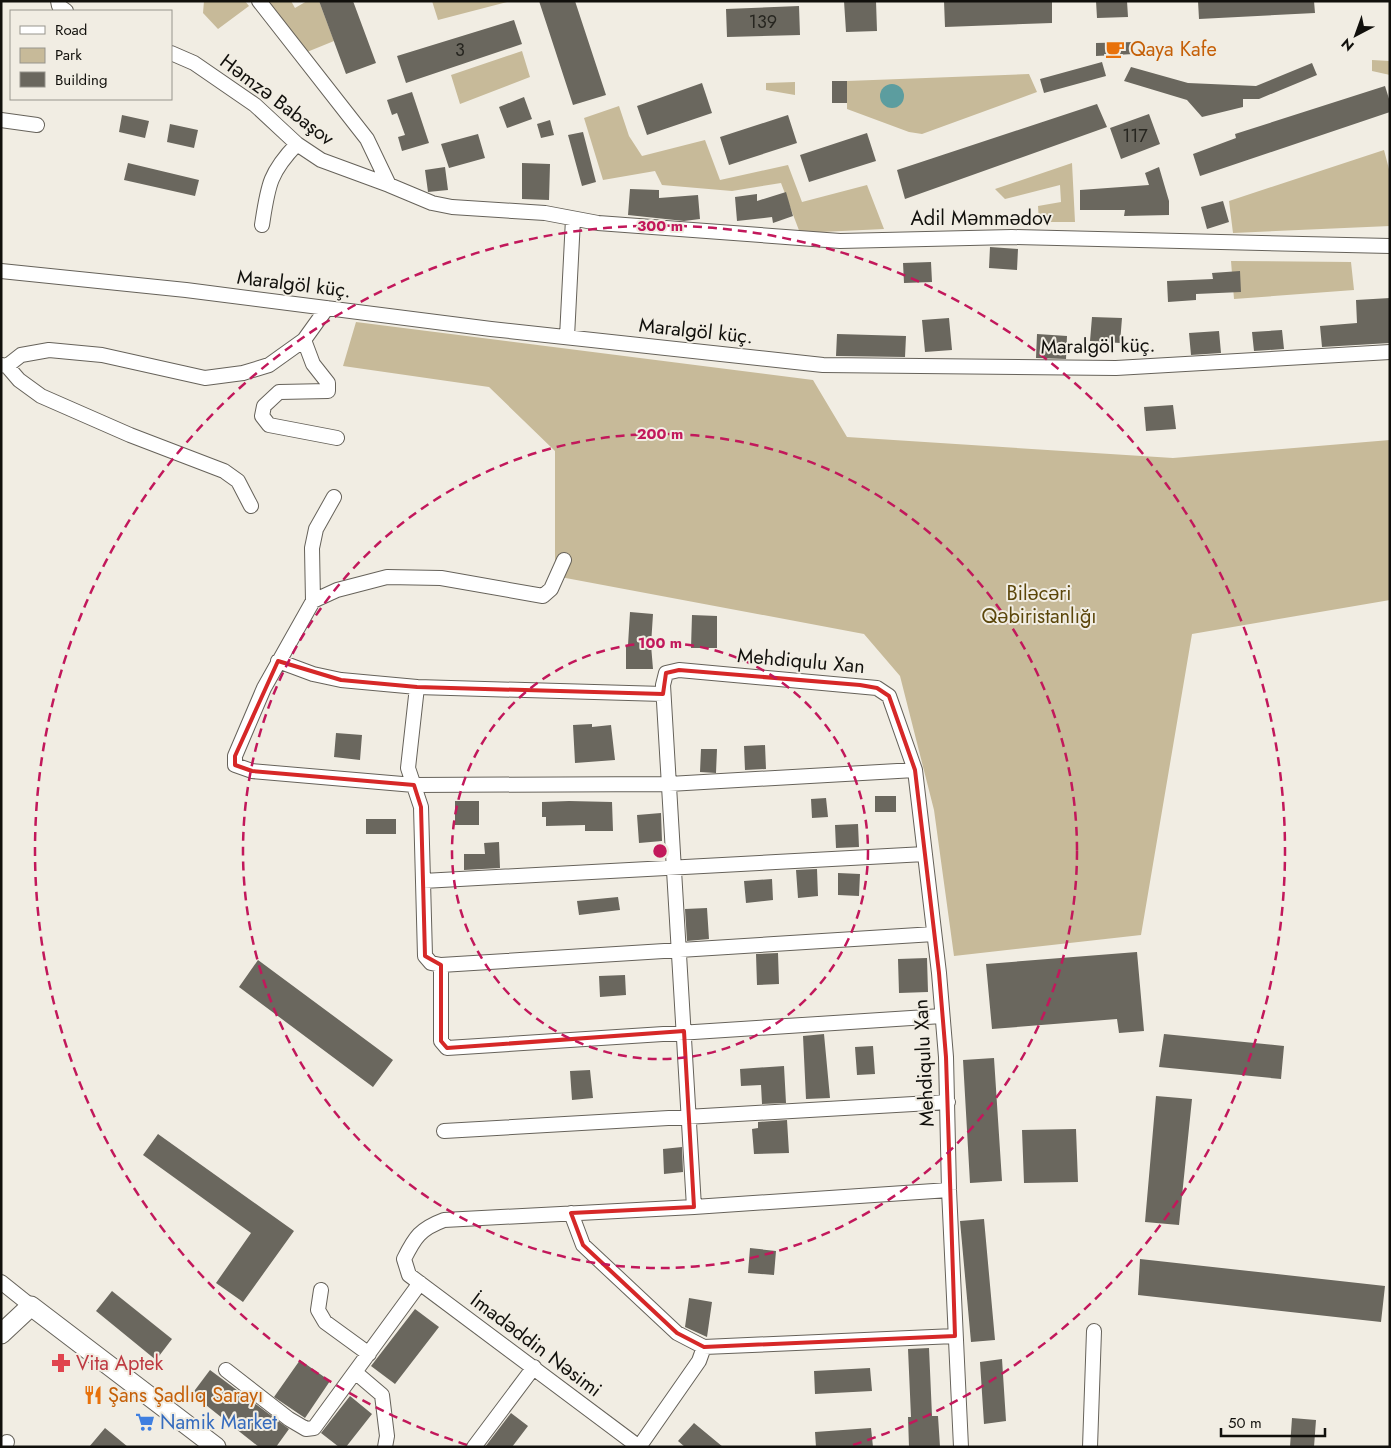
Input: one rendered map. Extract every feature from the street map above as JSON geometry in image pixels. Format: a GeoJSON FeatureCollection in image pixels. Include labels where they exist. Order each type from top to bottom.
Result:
{"type":"FeatureCollection","features":[{"type":"Feature","properties":{"kind":"main road"},"geometry":{"type":"LineString","coordinates":[[1,1334],[31,1306],[210,1445]]}},
{"type":"Feature","properties":{"kind":"street","name":"Həmzə Babaşov"},"geometry":{"type":"LineString","coordinates":[[259,1],[366,139],[389,185]]}},
{"type":"Feature","properties":{"kind":"street","name":"Həmzə Babaşov"},"geometry":{"type":"LineString","coordinates":[[172,53],[194,63],[255,105],[297,144],[321,160],[432,202],[452,207],[545,213],[573,219]]}},
{"type":"Feature","properties":{"kind":"street"},"geometry":{"type":"LineString","coordinates":[[1,120],[37,125]]}},
{"type":"Feature","properties":{"kind":"street"},"geometry":{"type":"LineString","coordinates":[[262,225],[269,182],[279,162],[297,144]]}},
{"type":"Feature","properties":{"kind":"street"},"geometry":{"type":"LineString","coordinates":[[567,337],[573,219]]}},
{"type":"Feature","properties":{"kind":"street","name":"Adil Məmmədov"},"geometry":{"type":"LineString","coordinates":[[573,219],[598,223],[840,241],[1012,237],[1390,246]]}},
{"type":"Feature","properties":{"kind":"street","name":"Maralgöl küç."},"geometry":{"type":"LineString","coordinates":[[1,271],[186,290],[567,337],[824,365],[1116,368],[1390,352]]}},
{"type":"Feature","properties":{"kind":"street"},"geometry":{"type":"LineString","coordinates":[[251,506],[238,481],[224,471],[130,435],[41,396],[19,380],[4,365],[21,355],[49,350],[102,355],[205,378],[243,373],[269,365],[304,340],[327,308]]}},
{"type":"Feature","properties":{"kind":"street"},"geometry":{"type":"LineString","coordinates":[[304,340],[313,364],[328,383],[328,391],[279,392],[264,406],[262,416],[269,425],[337,438]]}},
{"type":"Feature","properties":{"kind":"street"},"geometry":{"type":"LineString","coordinates":[[334,497],[316,528],[312,548],[313,601],[264,688],[235,756],[235,765],[252,771],[414,785],[669,784],[914,770]]}},
{"type":"Feature","properties":{"kind":"street"},"geometry":{"type":"LineString","coordinates":[[313,601],[337,590],[387,577],[441,578],[544,596],[551,590],[564,560]]}},
{"type":"Feature","properties":{"kind":"street"},"geometry":{"type":"LineString","coordinates":[[278,661],[312,674],[341,680],[417,687],[664,694]]}},
{"type":"Feature","properties":{"kind":"street","name":"Mehdiqulu Xan"},"geometry":{"type":"LineString","coordinates":[[694,1208],[664,694],[666,673],[680,670],[877,688],[889,696],[914,770],[934,934],[948,1102],[949,1190],[961,1447]]}},
{"type":"Feature","properties":{"kind":"street"},"geometry":{"type":"LineString","coordinates":[[417,687],[408,768],[421,807],[425,956],[431,963],[440,965],[934,934]]}},
{"type":"Feature","properties":{"kind":"street"},"geometry":{"type":"LineString","coordinates":[[422,881],[925,854]]}},
{"type":"Feature","properties":{"kind":"street"},"geometry":{"type":"LineString","coordinates":[[440,965],[442,1041],[447,1048],[684,1031],[942,1016]]}},
{"type":"Feature","properties":{"kind":"street"},"geometry":{"type":"LineString","coordinates":[[444,1131],[689,1115],[948,1102]]}},
{"type":"Feature","properties":{"kind":"street"},"geometry":{"type":"LineString","coordinates":[[226,1370],[289,1419],[306,1429],[314,1428],[368,1354],[415,1279],[404,1259],[412,1241],[425,1227],[444,1220],[694,1208],[949,1190]]}},
{"type":"Feature","properties":{"kind":"street"},"geometry":{"type":"LineString","coordinates":[[571,1213],[583,1245],[678,1333],[704,1347],[955,1336]]}},
{"type":"Feature","properties":{"kind":"street","name":"İmadəddin Nəsimi"},"geometry":{"type":"LineString","coordinates":[[415,1279],[639,1447]]}},
{"type":"Feature","properties":{"kind":"street"},"geometry":{"type":"LineString","coordinates":[[1,1282],[31,1306]]}},
{"type":"Feature","properties":{"kind":"street"},"geometry":{"type":"LineString","coordinates":[[321,1290],[318,1310],[325,1322],[368,1354]]}},
{"type":"Feature","properties":{"kind":"street"},"geometry":{"type":"LineString","coordinates":[[1090,1447],[1094,1331]]}},
{"type":"Feature","properties":{"kind":"street"},"geometry":{"type":"LineString","coordinates":[[639,1447],[699,1361],[704,1347]]}},
{"type":"Feature","properties":{"kind":"street"},"geometry":{"type":"LineString","coordinates":[[474,1447],[534,1367]]}},
{"type":"Feature","properties":{"kind":"street"},"geometry":{"type":"LineString","coordinates":[[355,1372],[382,1395],[387,1436],[385,1447]]}},
{"type":"Feature","properties":{"kind":"highlighted area"},"geometry":{"type":"Polygon","coordinates":[[[278,661],[341,680],[417,687],[663,694],[666,673],[679,670],[860,685],[877,688],[889,696],[915,770],[939,973],[946,1057],[955,1336],[704,1347],[677,1333],[583,1245],[571,1213],[694,1207],[684,1031],[447,1048],[441,1041],[441,965],[425,956],[421,807],[414,785],[252,771],[235,765],[235,756],[278,661]]]}},
{"type":"Feature","properties":{"kind":"green space"},"geometry":{"type":"Polygon","coordinates":[[[204,1],[245,1],[249,6],[218,29],[203,13],[204,1]]]}},
{"type":"Feature","properties":{"kind":"green space"},"geometry":{"type":"Polygon","coordinates":[[[291,1],[295,8],[307,1],[319,1],[334,41],[307,52],[269,2],[291,1]]]}},
{"type":"Feature","properties":{"kind":"green space"},"geometry":{"type":"Polygon","coordinates":[[[432,1],[511,1],[438,20],[432,1]]]}},
{"type":"Feature","properties":{"kind":"green space"},"geometry":{"type":"Polygon","coordinates":[[[522,51],[530,77],[460,104],[451,75],[522,51]]]}},
{"type":"Feature","properties":{"kind":"green space"},"geometry":{"type":"Polygon","coordinates":[[[1372,60],[1390,61],[1390,75],[1372,71],[1372,60]]]}},
{"type":"Feature","properties":{"kind":"green space"},"geometry":{"type":"Polygon","coordinates":[[[1029,74],[1037,92],[922,134],[909,132],[847,109],[847,81],[1029,74]]]}},
{"type":"Feature","properties":{"kind":"green space"},"geometry":{"type":"Polygon","coordinates":[[[795,82],[795,95],[766,90],[766,83],[795,82]]]}},
{"type":"Feature","properties":{"kind":"green space"},"geometry":{"type":"Polygon","coordinates":[[[619,106],[629,136],[642,156],[705,140],[720,180],[788,165],[802,202],[867,185],[884,229],[800,233],[781,183],[732,191],[662,185],[655,171],[603,180],[584,118],[619,106]]]}},
{"type":"Feature","properties":{"kind":"green space"},"geometry":{"type":"Polygon","coordinates":[[[1384,150],[1390,173],[1390,226],[1233,233],[1229,201],[1384,150]]]}},
{"type":"Feature","properties":{"kind":"green space"},"geometry":{"type":"Polygon","coordinates":[[[1072,163],[1075,222],[1039,222],[1038,206],[1061,202],[1060,185],[1005,199],[995,189],[1072,163]]]}},
{"type":"Feature","properties":{"kind":"green space"},"geometry":{"type":"Polygon","coordinates":[[[1231,261],[1351,262],[1354,290],[1234,299],[1231,261]]]}},
{"type":"Feature","properties":{"kind":"green space","name":"Biləcəri Qəbiristanlığı"},"geometry":{"type":"Polygon","coordinates":[[[356,322],[813,380],[847,437],[1173,458],[1390,440],[1390,600],[1192,634],[1141,935],[954,956],[934,810],[900,676],[864,634],[555,576],[555,451],[489,387],[343,366],[356,322]]]}},
{"type":"Feature","properties":{"kind":"water"},"geometry":{"type":"Polygon","coordinates":[[[892,84],[901,87],[904,96],[901,105],[892,108],[883,105],[880,96],[883,87],[892,84]]]}},
{"type":"Feature","properties":{"kind":"building"},"geometry":{"type":"Polygon","coordinates":[[[319,1],[353,1],[376,63],[346,74],[319,1]]]}},
{"type":"Feature","properties":{"kind":"building"},"geometry":{"type":"Polygon","coordinates":[[[539,1],[575,1],[606,95],[573,105],[539,1]]]}},
{"type":"Feature","properties":{"kind":"building"},"geometry":{"type":"Polygon","coordinates":[[[844,1],[876,1],[877,31],[846,32],[844,1]]]}},
{"type":"Feature","properties":{"kind":"building"},"geometry":{"type":"Polygon","coordinates":[[[944,1],[1052,1],[1052,23],[945,27],[944,1]]]}},
{"type":"Feature","properties":{"kind":"building"},"geometry":{"type":"Polygon","coordinates":[[[1096,1],[1127,1],[1128,17],[1097,18],[1096,1]]]}},
{"type":"Feature","properties":{"kind":"building"},"geometry":{"type":"Polygon","coordinates":[[[1198,1],[1314,1],[1315,13],[1199,19],[1198,1]]]}},
{"type":"Feature","properties":{"kind":"building"},"geometry":{"type":"Polygon","coordinates":[[[799,6],[800,35],[727,37],[726,9],[799,6]]]}},
{"type":"Feature","properties":{"kind":"building"},"geometry":{"type":"Polygon","coordinates":[[[514,20],[522,44],[406,83],[397,56],[514,20]]]}},
{"type":"Feature","properties":{"kind":"building","name":"Qaya Kafe"},"geometry":{"type":"Polygon","coordinates":[[[1134,42],[1134,54],[1096,56],[1096,43],[1134,42]]]}},
{"type":"Feature","properties":{"kind":"building"},"geometry":{"type":"Polygon","coordinates":[[[1102,62],[1106,76],[1044,93],[1040,79],[1102,62]]]}},
{"type":"Feature","properties":{"kind":"building"},"geometry":{"type":"Polygon","coordinates":[[[1312,63],[1317,75],[1259,99],[1243,99],[1243,107],[1202,117],[1187,100],[1124,81],[1131,67],[1188,83],[1256,86],[1312,63]]]}},
{"type":"Feature","properties":{"kind":"building"},"geometry":{"type":"Polygon","coordinates":[[[832,81],[847,81],[847,103],[832,103],[832,81]]]}},
{"type":"Feature","properties":{"kind":"building"},"geometry":{"type":"Polygon","coordinates":[[[702,83],[712,113],[647,135],[637,106],[702,83]]]}},
{"type":"Feature","properties":{"kind":"building"},"geometry":{"type":"Polygon","coordinates":[[[1385,86],[1390,102],[1390,112],[1200,176],[1193,154],[1236,138],[1235,134],[1385,86]]]}},
{"type":"Feature","properties":{"kind":"building"},"geometry":{"type":"Polygon","coordinates":[[[412,92],[429,143],[402,151],[398,137],[405,135],[397,113],[392,115],[387,100],[412,92]]]}},
{"type":"Feature","properties":{"kind":"building"},"geometry":{"type":"Polygon","coordinates":[[[524,97],[532,119],[507,128],[499,107],[524,97]]]}},
{"type":"Feature","properties":{"kind":"building"},"geometry":{"type":"Polygon","coordinates":[[[1097,104],[1107,127],[905,199],[897,170],[1097,104]]]}},
{"type":"Feature","properties":{"kind":"building"},"geometry":{"type":"Polygon","coordinates":[[[1149,114],[1160,144],[1121,159],[1110,128],[1149,114]]]}},
{"type":"Feature","properties":{"kind":"building"},"geometry":{"type":"Polygon","coordinates":[[[122,115],[149,121],[145,138],[119,132],[122,115]]]}},
{"type":"Feature","properties":{"kind":"building"},"geometry":{"type":"Polygon","coordinates":[[[788,115],[797,143],[729,165],[720,137],[788,115]]]}},
{"type":"Feature","properties":{"kind":"building"},"geometry":{"type":"Polygon","coordinates":[[[550,120],[554,135],[541,138],[537,124],[550,120]]]}},
{"type":"Feature","properties":{"kind":"building"},"geometry":{"type":"Polygon","coordinates":[[[170,124],[198,130],[194,148],[167,142],[170,124]]]}},
{"type":"Feature","properties":{"kind":"building"},"geometry":{"type":"Polygon","coordinates":[[[583,132],[596,182],[582,186],[568,135],[583,132]]]}},
{"type":"Feature","properties":{"kind":"building"},"geometry":{"type":"Polygon","coordinates":[[[867,133],[876,161],[809,182],[800,155],[867,133]]]}},
{"type":"Feature","properties":{"kind":"building"},"geometry":{"type":"Polygon","coordinates":[[[478,134],[485,158],[449,168],[441,144],[478,134]]]}},
{"type":"Feature","properties":{"kind":"building"},"geometry":{"type":"Polygon","coordinates":[[[128,163],[199,180],[195,196],[124,180],[128,163]]]}},
{"type":"Feature","properties":{"kind":"building"},"geometry":{"type":"Polygon","coordinates":[[[522,163],[550,164],[549,200],[522,199],[522,163]]]}},
{"type":"Feature","properties":{"kind":"building"},"geometry":{"type":"Polygon","coordinates":[[[445,167],[448,190],[428,192],[425,170],[445,167]]]}},
{"type":"Feature","properties":{"kind":"building"},"geometry":{"type":"Polygon","coordinates":[[[1159,167],[1169,201],[1169,215],[1124,216],[1125,210],[1080,210],[1080,190],[1149,185],[1145,173],[1159,167]]]}},
{"type":"Feature","properties":{"kind":"building"},"geometry":{"type":"Polygon","coordinates":[[[630,189],[659,190],[659,198],[698,195],[700,219],[684,221],[628,215],[630,189]]]}},
{"type":"Feature","properties":{"kind":"building"},"geometry":{"type":"Polygon","coordinates":[[[786,192],[793,216],[773,223],[772,217],[737,221],[735,197],[757,194],[757,201],[786,192]]]}},
{"type":"Feature","properties":{"kind":"building"},"geometry":{"type":"Polygon","coordinates":[[[1223,201],[1229,222],[1207,229],[1201,207],[1223,201]]]}},
{"type":"Feature","properties":{"kind":"building"},"geometry":{"type":"Polygon","coordinates":[[[990,247],[1018,249],[1017,270],[989,268],[990,247]]]}},
{"type":"Feature","properties":{"kind":"building"},"geometry":{"type":"Polygon","coordinates":[[[931,262],[932,282],[904,283],[903,263],[931,262]]]}},
{"type":"Feature","properties":{"kind":"building"},"geometry":{"type":"Polygon","coordinates":[[[1240,271],[1241,292],[1196,294],[1196,300],[1168,302],[1167,281],[1213,279],[1212,273],[1240,271]]]}},
{"type":"Feature","properties":{"kind":"building"},"geometry":{"type":"Polygon","coordinates":[[[1390,298],[1390,343],[1322,347],[1320,326],[1357,323],[1356,300],[1390,298]]]}},
{"type":"Feature","properties":{"kind":"building"},"geometry":{"type":"Polygon","coordinates":[[[1092,317],[1122,318],[1120,343],[1090,341],[1092,317]]]}},
{"type":"Feature","properties":{"kind":"building"},"geometry":{"type":"Polygon","coordinates":[[[949,318],[952,350],[925,352],[922,320],[949,318]]]}},
{"type":"Feature","properties":{"kind":"building"},"geometry":{"type":"Polygon","coordinates":[[[1282,330],[1284,349],[1254,351],[1252,332],[1282,330]]]}},
{"type":"Feature","properties":{"kind":"building"},"geometry":{"type":"Polygon","coordinates":[[[1219,331],[1221,353],[1191,355],[1189,333],[1219,331]]]}},
{"type":"Feature","properties":{"kind":"building"},"geometry":{"type":"Polygon","coordinates":[[[837,334],[906,336],[905,357],[836,356],[837,334]]]}},
{"type":"Feature","properties":{"kind":"building"},"geometry":{"type":"Polygon","coordinates":[[[1037,334],[1067,336],[1066,359],[1036,358],[1037,334]]]}},
{"type":"Feature","properties":{"kind":"building"},"geometry":{"type":"Polygon","coordinates":[[[1173,405],[1176,429],[1146,431],[1144,407],[1173,405]]]}},
{"type":"Feature","properties":{"kind":"building"},"geometry":{"type":"Polygon","coordinates":[[[630,612],[653,614],[651,645],[653,669],[626,669],[626,645],[628,645],[630,612]]]}},
{"type":"Feature","properties":{"kind":"building"},"geometry":{"type":"Polygon","coordinates":[[[692,615],[717,616],[717,648],[691,648],[692,615]]]}},
{"type":"Feature","properties":{"kind":"building"},"geometry":{"type":"Polygon","coordinates":[[[592,724],[592,727],[611,725],[615,760],[575,763],[573,725],[592,724]]]}},
{"type":"Feature","properties":{"kind":"building"},"geometry":{"type":"Polygon","coordinates":[[[336,733],[362,735],[360,760],[334,757],[336,733]]]}},
{"type":"Feature","properties":{"kind":"building"},"geometry":{"type":"Polygon","coordinates":[[[765,745],[766,769],[745,770],[744,746],[765,745]]]}},
{"type":"Feature","properties":{"kind":"building"},"geometry":{"type":"Polygon","coordinates":[[[701,749],[717,749],[716,773],[700,772],[701,749]]]}},
{"type":"Feature","properties":{"kind":"building"},"geometry":{"type":"Polygon","coordinates":[[[875,796],[896,796],[896,812],[875,812],[875,796]]]}},
{"type":"Feature","properties":{"kind":"building"},"geometry":{"type":"Polygon","coordinates":[[[826,798],[828,817],[812,818],[811,799],[826,798]]]}},
{"type":"Feature","properties":{"kind":"building"},"geometry":{"type":"Polygon","coordinates":[[[455,801],[479,801],[479,825],[455,825],[455,801]]]}},
{"type":"Feature","properties":{"kind":"building"},"geometry":{"type":"Polygon","coordinates":[[[542,802],[612,802],[613,831],[585,831],[585,825],[546,826],[546,817],[542,817],[542,802]]]}},
{"type":"Feature","properties":{"kind":"building"},"geometry":{"type":"Polygon","coordinates":[[[661,813],[662,841],[639,843],[637,815],[661,813]]]}},
{"type":"Feature","properties":{"kind":"building"},"geometry":{"type":"Polygon","coordinates":[[[366,819],[396,819],[396,834],[366,834],[366,819]]]}},
{"type":"Feature","properties":{"kind":"building"},"geometry":{"type":"Polygon","coordinates":[[[858,824],[859,847],[836,848],[835,825],[858,824]]]}},
{"type":"Feature","properties":{"kind":"building"},"geometry":{"type":"Polygon","coordinates":[[[499,842],[500,868],[464,870],[464,854],[485,854],[484,843],[499,842]]]}},
{"type":"Feature","properties":{"kind":"building"},"geometry":{"type":"Polygon","coordinates":[[[817,869],[818,896],[798,898],[796,870],[817,869]]]}},
{"type":"Feature","properties":{"kind":"building"},"geometry":{"type":"Polygon","coordinates":[[[838,873],[860,874],[859,896],[838,895],[838,873]]]}},
{"type":"Feature","properties":{"kind":"building"},"geometry":{"type":"Polygon","coordinates":[[[772,879],[773,900],[746,903],[744,881],[772,879]]]}},
{"type":"Feature","properties":{"kind":"building"},"geometry":{"type":"Polygon","coordinates":[[[618,897],[620,910],[579,915],[577,901],[618,897]]]}},
{"type":"Feature","properties":{"kind":"building"},"geometry":{"type":"Polygon","coordinates":[[[707,908],[709,939],[687,941],[685,909],[707,908]]]}},
{"type":"Feature","properties":{"kind":"building"},"geometry":{"type":"Polygon","coordinates":[[[1137,952],[1144,1031],[1119,1033],[1117,1019],[992,1029],[986,964],[1137,952]]]}},
{"type":"Feature","properties":{"kind":"building"},"geometry":{"type":"Polygon","coordinates":[[[778,953],[779,984],[757,985],[756,954],[778,953]]]}},
{"type":"Feature","properties":{"kind":"building"},"geometry":{"type":"Polygon","coordinates":[[[927,958],[928,992],[899,993],[898,959],[927,958]]]}},
{"type":"Feature","properties":{"kind":"building"},"geometry":{"type":"Polygon","coordinates":[[[258,960],[393,1060],[373,1087],[239,987],[258,960]]]}},
{"type":"Feature","properties":{"kind":"building"},"geometry":{"type":"Polygon","coordinates":[[[625,975],[626,995],[600,997],[599,976],[625,975]]]}},
{"type":"Feature","properties":{"kind":"building"},"geometry":{"type":"Polygon","coordinates":[[[824,1034],[830,1098],[806,1099],[803,1036],[824,1034]]]}},
{"type":"Feature","properties":{"kind":"building"},"geometry":{"type":"Polygon","coordinates":[[[1164,1034],[1284,1046],[1281,1079],[1159,1067],[1164,1034]]]}},
{"type":"Feature","properties":{"kind":"building"},"geometry":{"type":"Polygon","coordinates":[[[873,1046],[875,1074],[857,1075],[855,1047],[873,1046]]]}},
{"type":"Feature","properties":{"kind":"building"},"geometry":{"type":"Polygon","coordinates":[[[994,1058],[1002,1181],[970,1183],[963,1060],[994,1058]]]}},
{"type":"Feature","properties":{"kind":"building"},"geometry":{"type":"Polygon","coordinates":[[[784,1066],[786,1103],[762,1104],[761,1085],[741,1086],[740,1069],[784,1066]]]}},
{"type":"Feature","properties":{"kind":"building"},"geometry":{"type":"Polygon","coordinates":[[[590,1070],[593,1098],[572,1100],[570,1071],[590,1070]]]}},
{"type":"Feature","properties":{"kind":"building"},"geometry":{"type":"Polygon","coordinates":[[[1156,1096],[1192,1099],[1179,1225],[1145,1222],[1156,1096]]]}},
{"type":"Feature","properties":{"kind":"building"},"geometry":{"type":"Polygon","coordinates":[[[787,1120],[789,1153],[754,1154],[752,1129],[758,1128],[758,1122],[787,1120]]]}},
{"type":"Feature","properties":{"kind":"building"},"geometry":{"type":"Polygon","coordinates":[[[1076,1129],[1078,1182],[1024,1183],[1022,1130],[1076,1129]]]}},
{"type":"Feature","properties":{"kind":"building"},"geometry":{"type":"Polygon","coordinates":[[[158,1134],[294,1231],[243,1302],[216,1283],[251,1233],[143,1155],[158,1134]]]}},
{"type":"Feature","properties":{"kind":"building"},"geometry":{"type":"Polygon","coordinates":[[[682,1147],[683,1172],[664,1174],[663,1149],[682,1147]]]}},
{"type":"Feature","properties":{"kind":"building"},"geometry":{"type":"Polygon","coordinates":[[[984,1219],[995,1340],[971,1342],[960,1221],[984,1219]]]}},
{"type":"Feature","properties":{"kind":"building"},"geometry":{"type":"Polygon","coordinates":[[[750,1248],[776,1251],[774,1275],[748,1273],[750,1248]]]}},
{"type":"Feature","properties":{"kind":"building"},"geometry":{"type":"Polygon","coordinates":[[[1140,1259],[1385,1286],[1381,1322],[1138,1295],[1140,1259]]]}},
{"type":"Feature","properties":{"kind":"building"},"geometry":{"type":"Polygon","coordinates":[[[112,1291],[172,1339],[156,1360],[96,1311],[112,1291]]]}},
{"type":"Feature","properties":{"kind":"building"},"geometry":{"type":"Polygon","coordinates":[[[689,1298],[712,1302],[707,1337],[685,1327],[689,1298]]]}},
{"type":"Feature","properties":{"kind":"building"},"geometry":{"type":"Polygon","coordinates":[[[415,1309],[439,1327],[395,1384],[371,1366],[415,1309]]]}},
{"type":"Feature","properties":{"kind":"building"},"geometry":{"type":"Polygon","coordinates":[[[929,1348],[932,1416],[938,1416],[940,1447],[909,1447],[908,1417],[911,1417],[908,1349],[929,1348]]]}},
{"type":"Feature","properties":{"kind":"building"},"geometry":{"type":"Polygon","coordinates":[[[1002,1359],[1006,1421],[984,1424],[980,1362],[1002,1359]]]}},
{"type":"Feature","properties":{"kind":"building"},"geometry":{"type":"Polygon","coordinates":[[[300,1360],[330,1381],[305,1418],[274,1397],[300,1360]]]}},
{"type":"Feature","properties":{"kind":"building"},"geometry":{"type":"Polygon","coordinates":[[[870,1368],[872,1391],[815,1394],[814,1371],[870,1368]]]}},
{"type":"Feature","properties":{"kind":"building"},"geometry":{"type":"Polygon","coordinates":[[[210,1370],[289,1429],[276,1447],[259,1447],[192,1394],[210,1370]]]}},
{"type":"Feature","properties":{"kind":"building"},"geometry":{"type":"Polygon","coordinates":[[[350,1396],[372,1414],[346,1447],[339,1447],[321,1433],[350,1396]]]}},
{"type":"Feature","properties":{"kind":"building"},"geometry":{"type":"Polygon","coordinates":[[[511,1413],[528,1426],[512,1447],[485,1447],[511,1413]]]}},
{"type":"Feature","properties":{"kind":"building"},"geometry":{"type":"Polygon","coordinates":[[[1292,1418],[1316,1420],[1314,1447],[1290,1447],[1292,1418]]]}},
{"type":"Feature","properties":{"kind":"building"},"geometry":{"type":"Polygon","coordinates":[[[694,1423],[723,1447],[685,1447],[678,1441],[694,1423]]]}},
{"type":"Feature","properties":{"kind":"building"},"geometry":{"type":"Polygon","coordinates":[[[105,1428],[128,1447],[89,1447],[105,1428]]]}},
{"type":"Feature","properties":{"kind":"building"},"geometry":{"type":"Polygon","coordinates":[[[871,1428],[873,1447],[816,1447],[815,1432],[871,1428]]]}},
{"type":"Feature","properties":{"kind":"place","name":"Qaya Kafe"},"geometry":{"type":"Point","coordinates":[1115,49]}},
{"type":"Feature","properties":{"kind":"place","name":"Vita Aptek"},"geometry":{"type":"Point","coordinates":[61,1363]}},
{"type":"Feature","properties":{"kind":"place","name":"Şans Şadlıq Sarayı"},"geometry":{"type":"Point","coordinates":[93,1395]}},
{"type":"Feature","properties":{"kind":"place","name":"Namik Market"},"geometry":{"type":"Point","coordinates":[145,1422]}}]}
